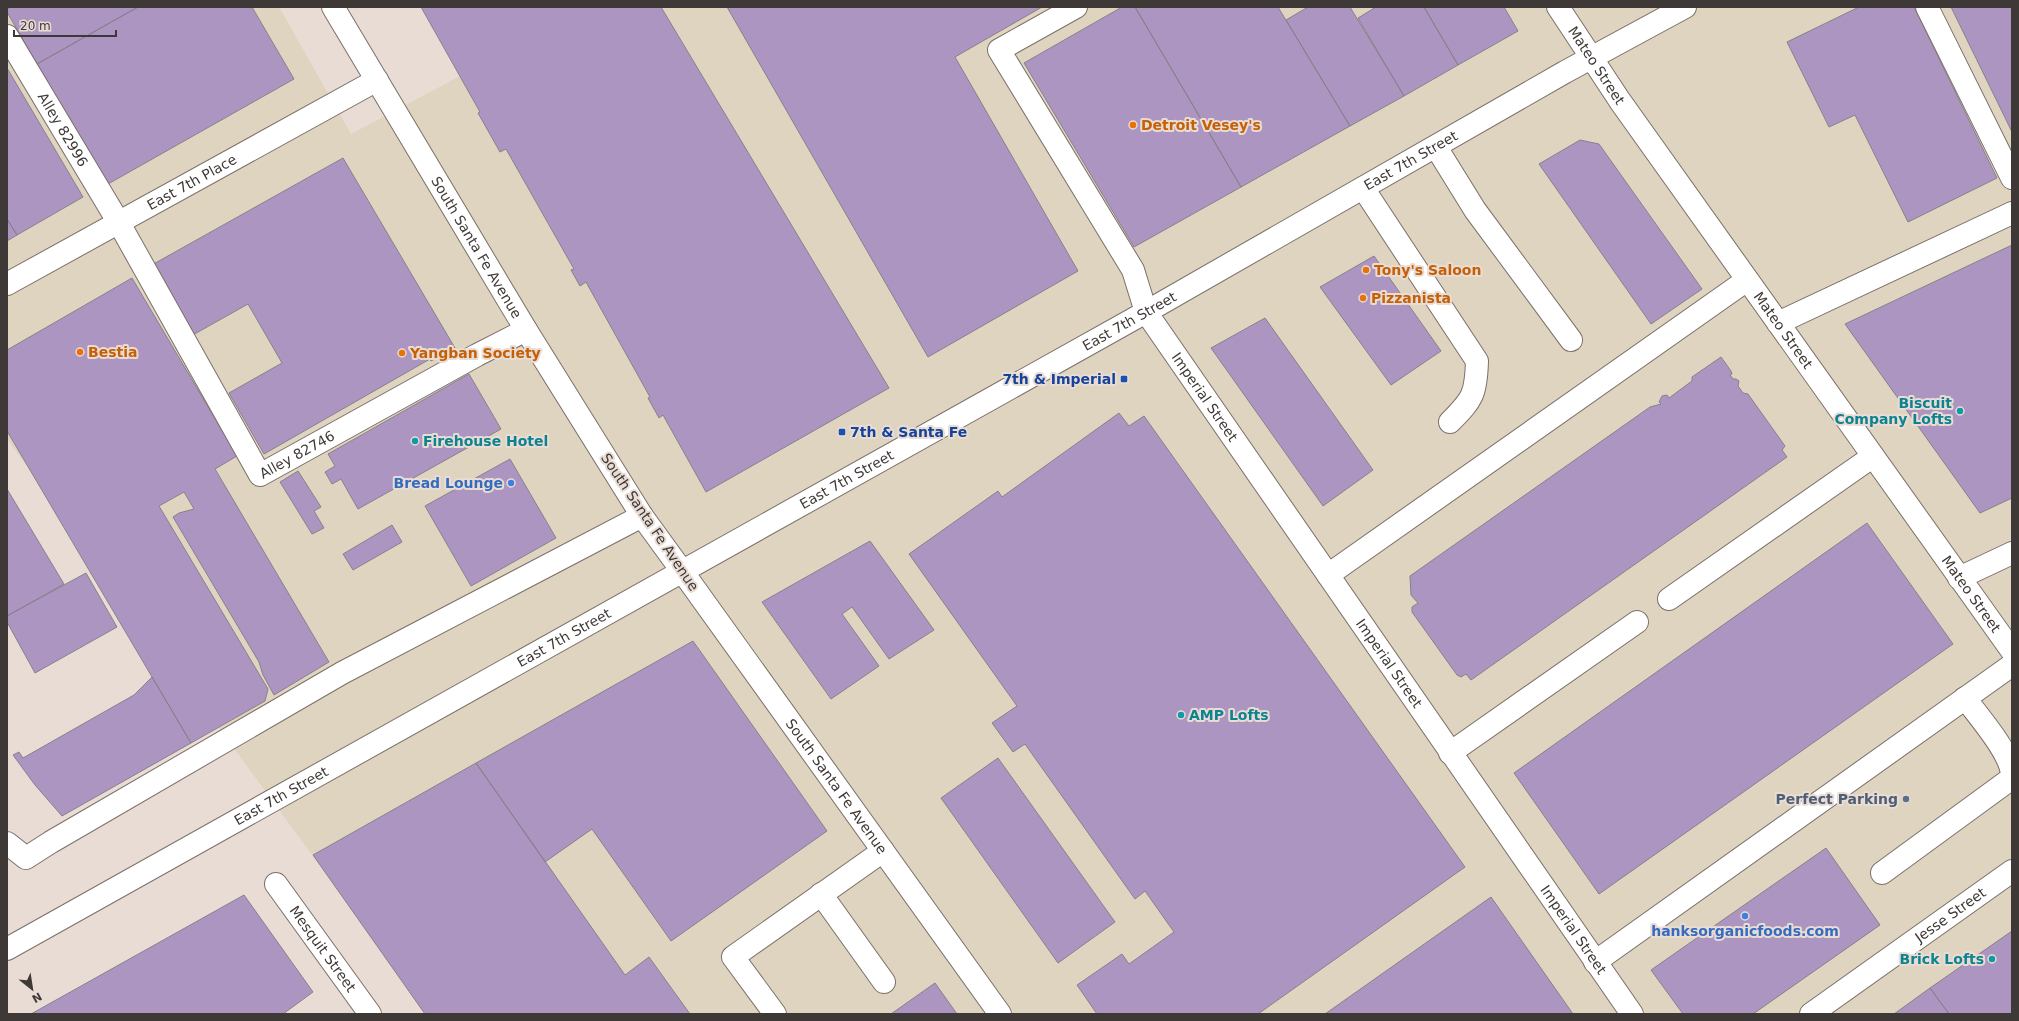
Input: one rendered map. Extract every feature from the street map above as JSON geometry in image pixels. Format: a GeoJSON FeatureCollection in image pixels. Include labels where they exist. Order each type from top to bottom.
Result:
{"type":"FeatureCollection","features":[{"type":"Feature","properties":{"kind":"street","name":"South Santa Fe Avenue"},"geometry":{"type":"LineString","coordinates":[[333,7],[526,330],[642,516],[1000,1014]]}},
{"type":"Feature","properties":{"kind":"street","name":"Imperial Street"},"geometry":{"type":"LineString","coordinates":[[1076,7],[999,50],[1133,270],[1146,312],[1632,1014]]}},
{"type":"Feature","properties":{"kind":"street","name":"Mateo Street"},"geometry":{"type":"LineString","coordinates":[[1558,7],[1590,59],[1872,457],[2012,651]]}},
{"type":"Feature","properties":{"kind":"street","name":"East 7th Street"},"geometry":{"type":"LineString","coordinates":[[7,949],[682,570],[1146,312],[1590,59],[1685,7]]}},
{"type":"Feature","properties":{"kind":"street"},"geometry":{"type":"LineString","coordinates":[[1927,7],[2012,178]]}},
{"type":"Feature","properties":{"kind":"street","name":"Alley 82996"},"geometry":{"type":"LineString","coordinates":[[7,36],[119,223]]}},
{"type":"Feature","properties":{"kind":"street","name":"East 7th Place"},"geometry":{"type":"LineString","coordinates":[[7,284],[377,80]]}},
{"type":"Feature","properties":{"kind":"street"},"geometry":{"type":"LineString","coordinates":[[1436,147],[1476,210],[1572,340]]}},
{"type":"Feature","properties":{"kind":"street"},"geometry":{"type":"LineString","coordinates":[[1363,188],[1477,361],[1476,382],[1469,403],[1450,422]]}},
{"type":"Feature","properties":{"kind":"street"},"geometry":{"type":"LineString","coordinates":[[1778,323],[2012,213]]}},
{"type":"Feature","properties":{"kind":"street","name":"Alley 82746"},"geometry":{"type":"LineString","coordinates":[[119,223],[260,475],[476,355],[526,330]]}},
{"type":"Feature","properties":{"kind":"street"},"geometry":{"type":"LineString","coordinates":[[1328,575],[1748,280]]}},
{"type":"Feature","properties":{"kind":"street"},"geometry":{"type":"LineString","coordinates":[[1669,599],[1872,457]]}},
{"type":"Feature","properties":{"kind":"street"},"geometry":{"type":"LineString","coordinates":[[7,843],[26,858],[342,673],[642,516]]}},
{"type":"Feature","properties":{"kind":"street"},"geometry":{"type":"LineString","coordinates":[[1959,578],[2012,553]]}},
{"type":"Feature","properties":{"kind":"street"},"geometry":{"type":"LineString","coordinates":[[1450,753],[1637,622]]}},
{"type":"Feature","properties":{"kind":"street"},"geometry":{"type":"LineString","coordinates":[[1595,962],[2012,665]]}},
{"type":"Feature","properties":{"kind":"street"},"geometry":{"type":"LineString","coordinates":[[1965,698],[2004,752],[2011,764],[2012,774]]}},
{"type":"Feature","properties":{"kind":"street"},"geometry":{"type":"LineString","coordinates":[[1882,873],[2012,778]]}},
{"type":"Feature","properties":{"kind":"street"},"geometry":{"type":"LineString","coordinates":[[775,1014],[733,957],[883,851]]}},
{"type":"Feature","properties":{"kind":"street","name":"Jesse Street"},"geometry":{"type":"LineString","coordinates":[[1811,1014],[2012,871]]}},
{"type":"Feature","properties":{"kind":"street","name":"Mesquit Street"},"geometry":{"type":"LineString","coordinates":[[276,884],[370,1014]]}},
{"type":"Feature","properties":{"kind":"street"},"geometry":{"type":"LineString","coordinates":[[821,894],[884,982]]}},
{"type":"Feature","properties":{"kind":"shaded area"},"geometry":{"type":"Polygon","coordinates":[[[7,7],[279,7],[351,134],[590,7],[2012,7],[2012,1014],[427,1014],[7,439],[7,7]]]}},
{"type":"Feature","properties":{"kind":"building"},"geometry":{"type":"Polygon","coordinates":[[[11,7],[138,7],[37,64],[7,12],[7,9],[11,7]]]}},
{"type":"Feature","properties":{"kind":"building"},"geometry":{"type":"Polygon","coordinates":[[[138,7],[252,7],[294,79],[108,184],[37,64],[138,7]]]}},
{"type":"Feature","properties":{"kind":"building"},"geometry":{"type":"Polygon","coordinates":[[[421,7],[661,7],[889,388],[706,492],[663,415],[659,418],[648,398],[650,397],[586,282],[580,286],[571,270],[574,269],[506,149],[500,152],[478,113],[480,112],[421,7]]]}},
{"type":"Feature","properties":{"kind":"building"},"geometry":{"type":"Polygon","coordinates":[[[727,7],[1042,7],[955,57],[1078,271],[928,357],[727,7]]]}},
{"type":"Feature","properties":{"kind":"building","name":"Detroit Vesey's"},"geometry":{"type":"Polygon","coordinates":[[[1122,7],[1135,7],[1241,187],[1134,247],[1024,63],[1122,7]]]}},
{"type":"Feature","properties":{"kind":"building"},"geometry":{"type":"Polygon","coordinates":[[[1135,7],[1278,7],[1350,126],[1241,187],[1135,7]]]}},
{"type":"Feature","properties":{"kind":"building"},"geometry":{"type":"Polygon","coordinates":[[[1308,7],[1350,7],[1404,96],[1350,126],[1286,20],[1308,7]]]}},
{"type":"Feature","properties":{"kind":"building"},"geometry":{"type":"Polygon","coordinates":[[[1376,7],[1424,7],[1458,65],[1404,96],[1358,18],[1376,7]]]}},
{"type":"Feature","properties":{"kind":"building"},"geometry":{"type":"Polygon","coordinates":[[[1424,7],[1504,7],[1518,31],[1458,65],[1424,7]]]}},
{"type":"Feature","properties":{"kind":"building"},"geometry":{"type":"Polygon","coordinates":[[[1859,7],[1914,7],[1997,178],[1908,222],[1855,115],[1829,127],[1787,42],[1859,7]]]}},
{"type":"Feature","properties":{"kind":"building"},"geometry":{"type":"Polygon","coordinates":[[[1951,7],[2012,7],[2012,132],[1951,7]]]}},
{"type":"Feature","properties":{"kind":"building"},"geometry":{"type":"Polygon","coordinates":[[[7,68],[83,197],[17,235],[7,219],[7,68]]]}},
{"type":"Feature","properties":{"kind":"building"},"geometry":{"type":"Polygon","coordinates":[[[1580,140],[1599,144],[1702,289],[1651,324],[1539,164],[1580,140]]]}},
{"type":"Feature","properties":{"kind":"building"},"geometry":{"type":"Polygon","coordinates":[[[343,158],[455,348],[431,361],[430,359],[264,454],[229,393],[282,363],[248,304],[191,336],[150,266],[343,158]]]}},
{"type":"Feature","properties":{"kind":"building"},"geometry":{"type":"Polygon","coordinates":[[[7,219],[17,235],[7,241],[7,219]]]}},
{"type":"Feature","properties":{"kind":"building","name":"Biscuit Company Lofts"},"geometry":{"type":"Polygon","coordinates":[[[2012,245],[2012,498],[1980,513],[1845,324],[2012,245]]]}},
{"type":"Feature","properties":{"kind":"building"},"geometry":{"type":"Polygon","coordinates":[[[1374,256],[1441,351],[1391,385],[1320,287],[1374,256]]]}},
{"type":"Feature","properties":{"kind":"building"},"geometry":{"type":"Polygon","coordinates":[[[132,278],[237,456],[215,469],[329,662],[274,695],[263,675],[259,662],[173,517],[179,513],[194,509],[184,492],[159,506],[268,689],[265,701],[191,743],[7,431],[7,350],[132,278]]]}},
{"type":"Feature","properties":{"kind":"building"},"geometry":{"type":"Polygon","coordinates":[[[1265,318],[1373,470],[1323,506],[1211,348],[1265,318]]]}},
{"type":"Feature","properties":{"kind":"building"},"geometry":{"type":"Polygon","coordinates":[[[1721,357],[1731,371],[1732,374],[1730,375],[1733,379],[1739,381],[1738,386],[1743,393],[1748,394],[1785,446],[1782,450],[1787,457],[1471,680],[1466,674],[1461,677],[1457,675],[1412,612],[1412,607],[1418,603],[1411,595],[1410,576],[1650,407],[1661,404],[1659,402],[1662,396],[1667,395],[1669,398],[1692,381],[1692,377],[1721,357]]]}},
{"type":"Feature","properties":{"kind":"building","name":"Firehouse Hotel"},"geometry":{"type":"Polygon","coordinates":[[[469,374],[501,429],[358,509],[341,479],[332,484],[325,472],[335,466],[328,454],[469,374]]]}},
{"type":"Feature","properties":{"kind":"building","name":"AMP Lofts"},"geometry":{"type":"Polygon","coordinates":[[[1119,413],[1129,426],[1144,416],[1465,867],[1258,1014],[1097,1014],[1077,985],[1122,954],[1129,964],[1174,932],[1145,891],[1135,899],[1025,744],[1013,752],[992,723],[1017,706],[909,554],[998,491],[1002,497],[1119,413]]]}},
{"type":"Feature","properties":{"kind":"building"},"geometry":{"type":"Polygon","coordinates":[[[510,459],[556,538],[471,586],[425,506],[510,459]]]}},
{"type":"Feature","properties":{"kind":"building"},"geometry":{"type":"Polygon","coordinates":[[[298,471],[321,507],[314,511],[324,528],[312,534],[280,482],[298,471]]]}},
{"type":"Feature","properties":{"kind":"building"},"geometry":{"type":"Polygon","coordinates":[[[7,489],[64,584],[7,616],[7,489]]]}},
{"type":"Feature","properties":{"kind":"building"},"geometry":{"type":"Polygon","coordinates":[[[1867,523],[1953,644],[1599,894],[1514,773],[1867,523]]]}},
{"type":"Feature","properties":{"kind":"building"},"geometry":{"type":"Polygon","coordinates":[[[392,525],[402,542],[353,570],[343,554],[392,525]]]}},
{"type":"Feature","properties":{"kind":"building"},"geometry":{"type":"Polygon","coordinates":[[[870,541],[934,630],[889,659],[852,607],[842,614],[879,666],[831,699],[762,602],[870,541]]]}},
{"type":"Feature","properties":{"kind":"building"},"geometry":{"type":"Polygon","coordinates":[[[86,573],[117,627],[35,673],[7,622],[7,616],[86,573]]]}},
{"type":"Feature","properties":{"kind":"building"},"geometry":{"type":"Polygon","coordinates":[[[693,641],[827,831],[671,941],[592,829],[545,862],[476,763],[693,641]]]}},
{"type":"Feature","properties":{"kind":"building"},"geometry":{"type":"Polygon","coordinates":[[[152,677],[191,743],[62,816],[35,785],[13,755],[19,752],[23,758],[134,695],[152,677]]]}},
{"type":"Feature","properties":{"kind":"building"},"geometry":{"type":"Polygon","coordinates":[[[998,758],[1115,922],[1058,963],[941,798],[998,758]]]}},
{"type":"Feature","properties":{"kind":"building"},"geometry":{"type":"Polygon","coordinates":[[[476,763],[625,975],[649,957],[690,1014],[425,1014],[313,855],[476,763]]]}},
{"type":"Feature","properties":{"kind":"building"},"geometry":{"type":"Polygon","coordinates":[[[1826,848],[1880,925],[1753,1014],[1683,1014],[1651,970],[1826,848]]]}},
{"type":"Feature","properties":{"kind":"building"},"geometry":{"type":"Polygon","coordinates":[[[244,895],[313,992],[283,1014],[31,1014],[244,895]]]}},
{"type":"Feature","properties":{"kind":"building"},"geometry":{"type":"Polygon","coordinates":[[[1491,897],[1573,1014],[1325,1014],[1491,897]]]}},
{"type":"Feature","properties":{"kind":"building","name":"Brick Lofts"},"geometry":{"type":"Polygon","coordinates":[[[2012,931],[2012,1014],[1949,1014],[1930,988],[2012,931]]]}},
{"type":"Feature","properties":{"kind":"building"},"geometry":{"type":"Polygon","coordinates":[[[935,983],[957,1014],[891,1014],[935,983]]]}},
{"type":"Feature","properties":{"kind":"building"},"geometry":{"type":"Polygon","coordinates":[[[1930,988],[1949,1014],[1894,1014],[1930,988]]]}},
{"type":"Feature","properties":{"kind":"place","name":"Detroit Vesey's"},"geometry":{"type":"Point","coordinates":[1133,125]}},
{"type":"Feature","properties":{"kind":"place","name":"Tony's Saloon"},"geometry":{"type":"Point","coordinates":[1366,270]}},
{"type":"Feature","properties":{"kind":"place","name":"Pizzanista"},"geometry":{"type":"Point","coordinates":[1363,298]}},
{"type":"Feature","properties":{"kind":"place","name":"Bestia"},"geometry":{"type":"Point","coordinates":[80,352]}},
{"type":"Feature","properties":{"kind":"place","name":"Yangban Society"},"geometry":{"type":"Point","coordinates":[402,353]}},
{"type":"Feature","properties":{"kind":"place","name":"7th & Imperial"},"geometry":{"type":"Point","coordinates":[1124,379]}},
{"type":"Feature","properties":{"kind":"place","name":"Biscuit Company Lofts"},"geometry":{"type":"Point","coordinates":[1960,411]}},
{"type":"Feature","properties":{"kind":"place","name":"7th & Santa Fe"},"geometry":{"type":"Point","coordinates":[842,432]}},
{"type":"Feature","properties":{"kind":"place","name":"Firehouse Hotel"},"geometry":{"type":"Point","coordinates":[415,441]}},
{"type":"Feature","properties":{"kind":"place","name":"Bread Lounge"},"geometry":{"type":"Point","coordinates":[511,483]}},
{"type":"Feature","properties":{"kind":"place","name":"AMP Lofts"},"geometry":{"type":"Point","coordinates":[1181,715]}},
{"type":"Feature","properties":{"kind":"place","name":"Perfect Parking"},"geometry":{"type":"Point","coordinates":[1906,799]}},
{"type":"Feature","properties":{"kind":"place","name":"hanksorganicfoods.com"},"geometry":{"type":"Point","coordinates":[1745,916]}},
{"type":"Feature","properties":{"kind":"place","name":"Brick Lofts"},"geometry":{"type":"Point","coordinates":[1992,959]}}]}
